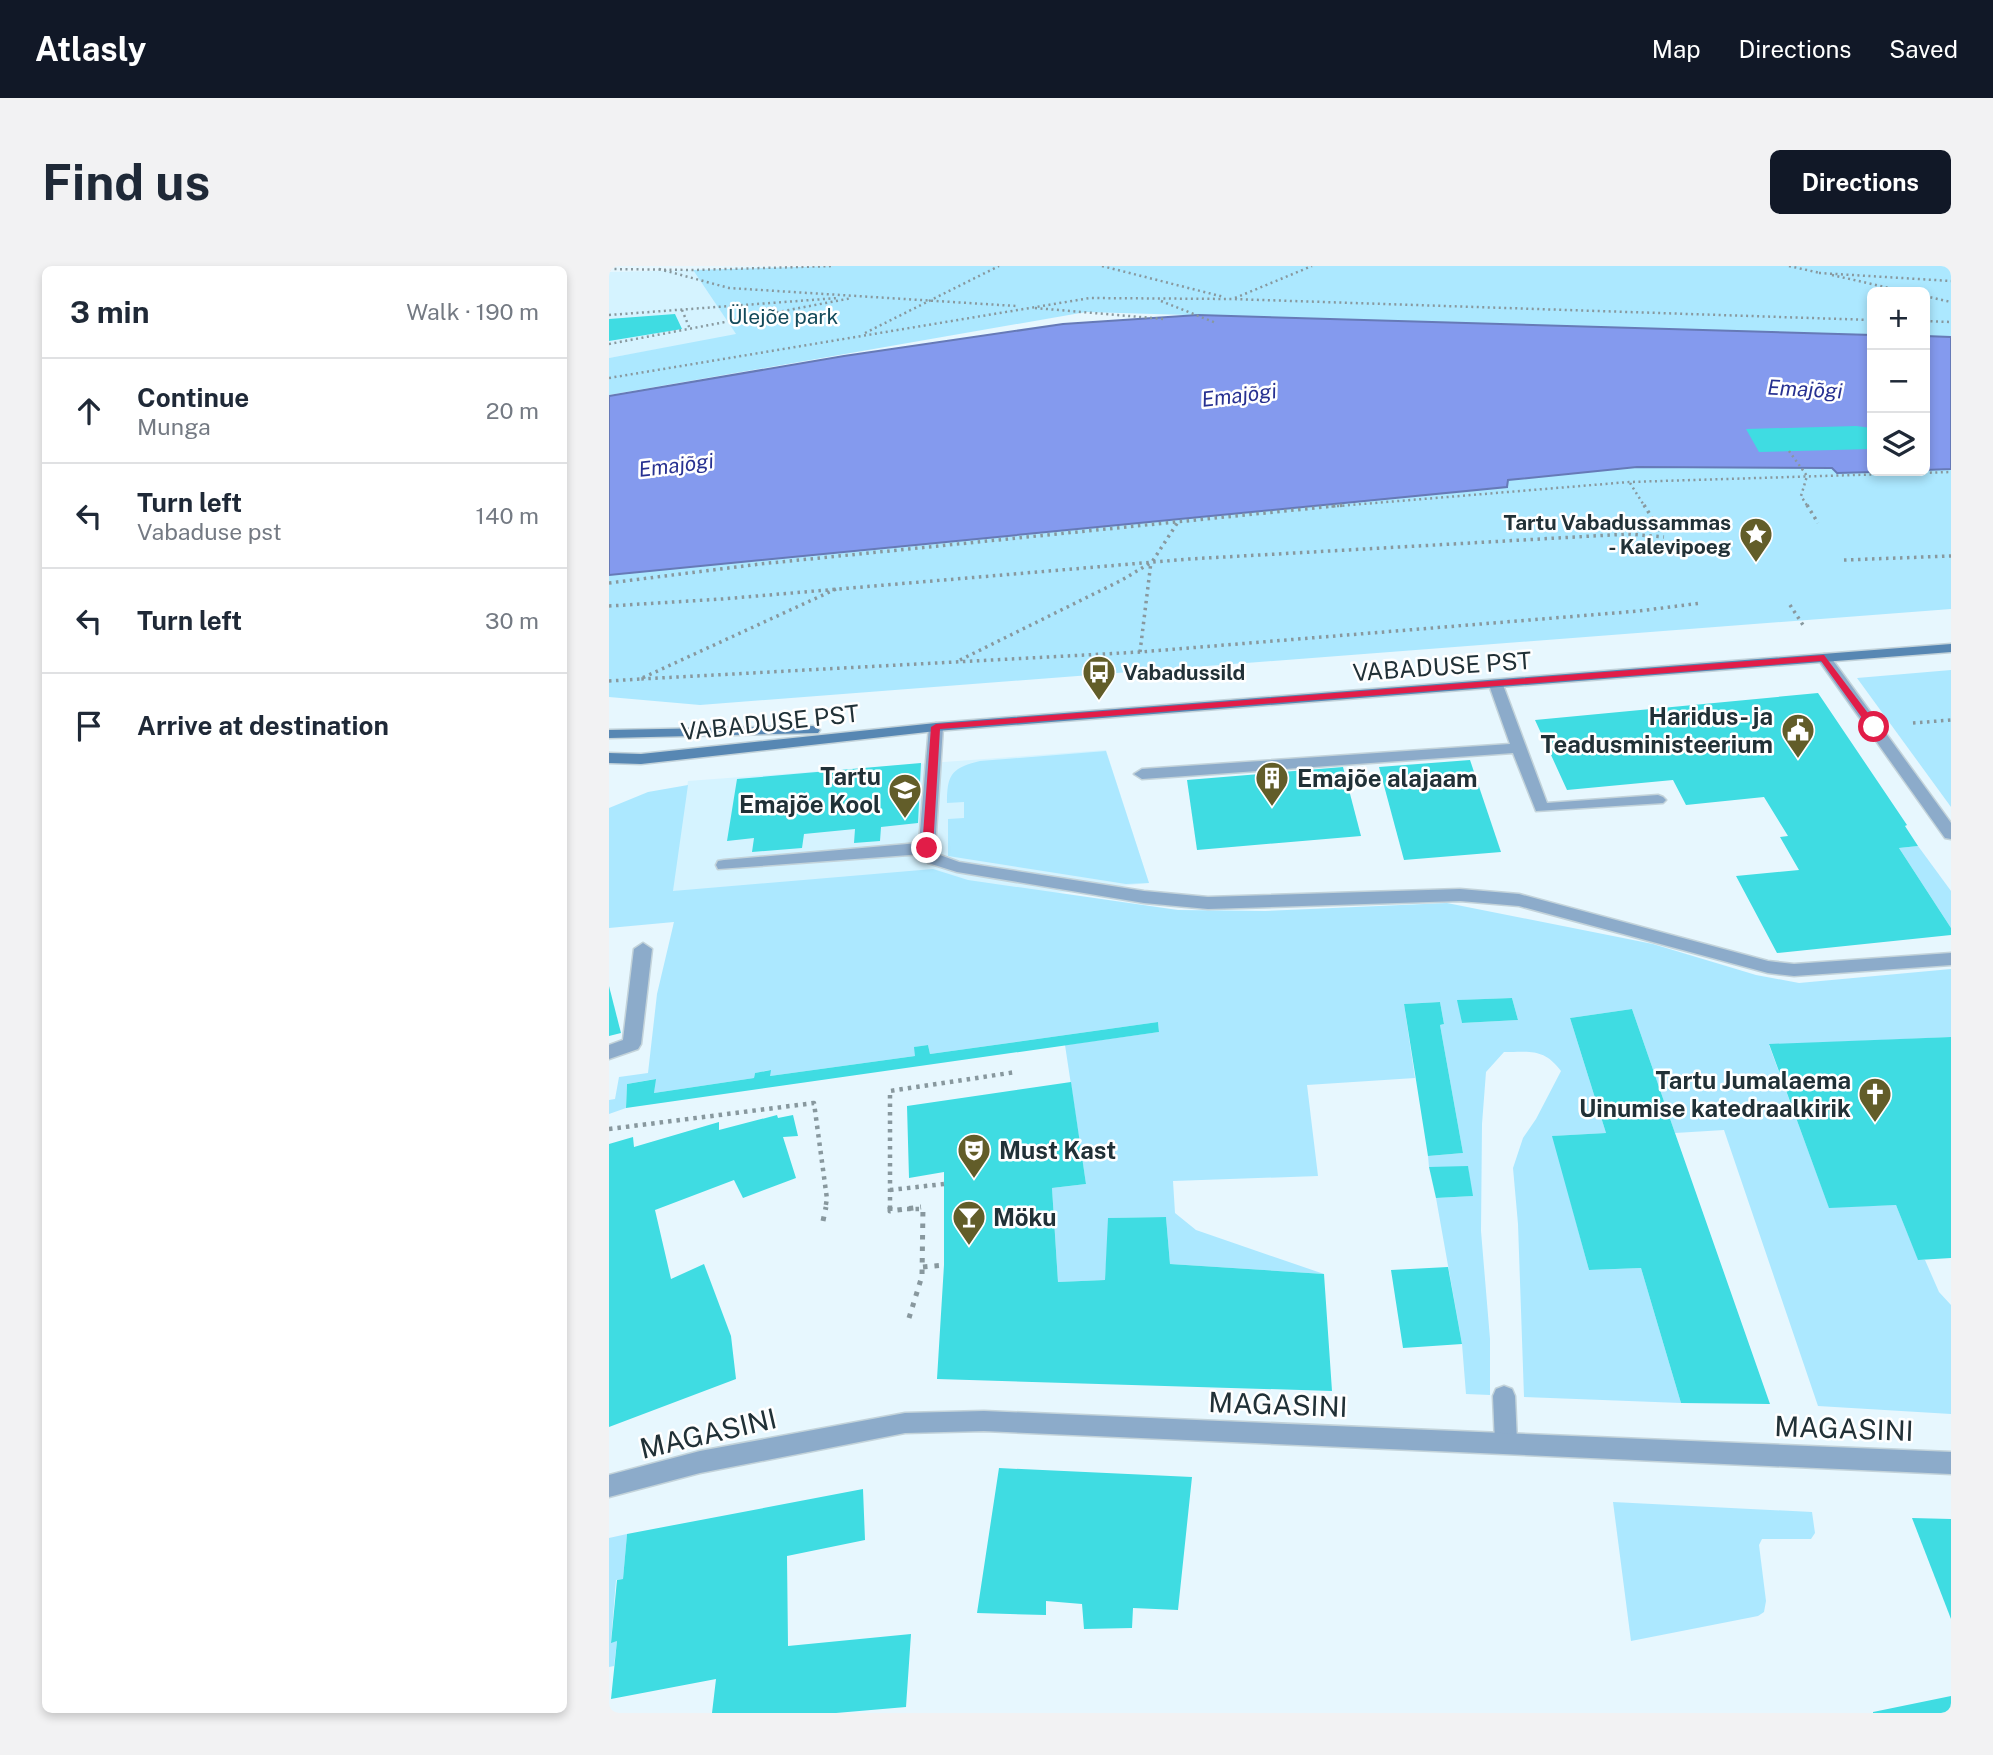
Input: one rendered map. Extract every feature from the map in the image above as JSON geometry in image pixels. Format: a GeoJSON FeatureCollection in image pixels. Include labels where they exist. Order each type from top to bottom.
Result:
{"type":"FeatureCollection","features":[{"type":"Feature","properties":{"kind":"main road","name":"VABADUSE PST"},"geometry":{"type":"LineString","coordinates":[[609,758],[641,759],[936,727],[1951,648]]}},
{"type":"Feature","properties":{"kind":"main road","name":"VABADUSE PST"},"geometry":{"type":"LineString","coordinates":[[609,734],[936,727]]}},
{"type":"Feature","properties":{"kind":"main road"},"geometry":{"type":"LineString","coordinates":[[609,765],[641,759]]}},
{"type":"Feature","properties":{"kind":"street"},"geometry":{"type":"LineString","coordinates":[[1824,658],[1951,834]]}},
{"type":"Feature","properties":{"kind":"street"},"geometry":{"type":"LineString","coordinates":[[1496,685],[1541,808],[1658,800]]}},
{"type":"Feature","properties":{"kind":"street"},"geometry":{"type":"LineString","coordinates":[[936,727],[927,848],[934,859],[957,867],[1178,901],[1243,903],[1460,895],[1519,900],[1768,967],[1794,970],[1951,959]]}},
{"type":"Feature","properties":{"kind":"street"},"geometry":{"type":"LineString","coordinates":[[1142,774],[1519,748]]}},
{"type":"Feature","properties":{"kind":"street"},"geometry":{"type":"LineString","coordinates":[[724,865],[927,848]]}},
{"type":"Feature","properties":{"kind":"street"},"geometry":{"type":"LineString","coordinates":[[609,1052],[632,1044],[643,949]]}},
{"type":"Feature","properties":{"kind":"street"},"geometry":{"type":"LineString","coordinates":[[1504,1396],[1506,1443]]}},
{"type":"Feature","properties":{"kind":"street","name":"MAGASINI"},"geometry":{"type":"LineString","coordinates":[[609,1486],[700,1462],[905,1423],[984,1421],[1951,1463]]}},
{"type":"Feature","properties":{"kind":"path"},"geometry":{"type":"LineString","coordinates":[[609,269],[834,266]]}},
{"type":"Feature","properties":{"kind":"path"},"geometry":{"type":"LineString","coordinates":[[858,337],[999,266]]}},
{"type":"Feature","properties":{"kind":"path"},"geometry":{"type":"LineString","coordinates":[[1102,266],[1232,299],[1312,266]]}},
{"type":"Feature","properties":{"kind":"path"},"geometry":{"type":"LineString","coordinates":[[1789,266],[1884,287]]}},
{"type":"Feature","properties":{"kind":"path"},"geometry":{"type":"LineString","coordinates":[[659,270],[729,288],[1164,319]]}},
{"type":"Feature","properties":{"kind":"path"},"geometry":{"type":"LineString","coordinates":[[1819,272],[1951,281]]}},
{"type":"Feature","properties":{"kind":"path"},"geometry":{"type":"LineString","coordinates":[[609,315],[860,296]]}},
{"type":"Feature","properties":{"kind":"path"},"geometry":{"type":"LineString","coordinates":[[609,344],[860,296]]}},
{"type":"Feature","properties":{"kind":"path"},"geometry":{"type":"LineString","coordinates":[[1930,297],[1951,302]]}},
{"type":"Feature","properties":{"kind":"path"},"geometry":{"type":"LineString","coordinates":[[609,378],[1090,298],[1232,299],[1867,320]]}},
{"type":"Feature","properties":{"kind":"path"},"geometry":{"type":"LineString","coordinates":[[1156,299],[1216,323]]}},
{"type":"Feature","properties":{"kind":"path"},"geometry":{"type":"LineString","coordinates":[[682,310],[690,329]]}},
{"type":"Feature","properties":{"kind":"path"},"geometry":{"type":"LineString","coordinates":[[1930,321],[1951,322]]}},
{"type":"Feature","properties":{"kind":"path"},"geometry":{"type":"LineString","coordinates":[[1789,451],[1807,476]]}},
{"type":"Feature","properties":{"kind":"path"},"geometry":{"type":"LineString","coordinates":[[609,583],[760,564],[1407,499],[1629,482],[1951,472]]}},
{"type":"Feature","properties":{"kind":"path"},"geometry":{"type":"LineString","coordinates":[[1807,476],[1801,496],[1818,523]]}},
{"type":"Feature","properties":{"kind":"path"},"geometry":{"type":"LineString","coordinates":[[609,606],[1151,562],[1663,534],[1629,482]]}},
{"type":"Feature","properties":{"kind":"path"},"geometry":{"type":"LineString","coordinates":[[956,662],[1122,580],[1151,562],[1178,522]]}},
{"type":"Feature","properties":{"kind":"path"},"geometry":{"type":"LineString","coordinates":[[1844,560],[1951,556]]}},
{"type":"Feature","properties":{"kind":"path"},"geometry":{"type":"LineString","coordinates":[[1140,652],[1151,562]]}},
{"type":"Feature","properties":{"kind":"path"},"geometry":{"type":"LineString","coordinates":[[639,680],[733,634],[837,589]]}},
{"type":"Feature","properties":{"kind":"path"},"geometry":{"type":"LineString","coordinates":[[609,681],[1140,652],[1639,611],[1701,603]]}},
{"type":"Feature","properties":{"kind":"path"},"geometry":{"type":"LineString","coordinates":[[1790,605],[1807,631]]}},
{"type":"Feature","properties":{"kind":"path"},"geometry":{"type":"LineString","coordinates":[[909,1318],[923,1267],[923,1208],[890,1211],[890,1091],[1016,1072]]}},
{"type":"Feature","properties":{"kind":"path"},"geometry":{"type":"LineString","coordinates":[[609,1129],[814,1103],[827,1199],[823,1221]]}},
{"type":"Feature","properties":{"kind":"path"},"geometry":{"type":"LineString","coordinates":[[890,1190],[944,1184]]}},
{"type":"Feature","properties":{"kind":"path"},"geometry":{"type":"LineString","coordinates":[[923,1267],[944,1265]]}},
{"type":"Feature","properties":{"kind":"shaded area"},"geometry":{"type":"Polygon","coordinates":[[[693,270],[737,335],[609,358],[609,272],[693,270]]]}},
{"type":"Feature","properties":{"kind":"shaded area","name":"Tartu Emajõe Kool"},"geometry":{"type":"Polygon","coordinates":[[[1106,750],[1149,883],[672,934],[672,891],[688,781],[1106,750]]]}},
{"type":"Feature","properties":{"kind":"green space","name":"Ülejõe park"},"geometry":{"type":"Polygon","coordinates":[[[834,266],[1951,266],[1951,337],[1930,336],[1930,287],[1867,287],[1867,335],[1086,312],[609,395],[609,358],[736,334],[693,270],[834,266]]]}},
{"type":"Feature","properties":{"kind":"green space"},"geometry":{"type":"Polygon","coordinates":[[[1637,467],[1832,468],[1837,473],[1867,472],[1867,476],[1930,476],[1930,470],[1951,469],[1951,609],[700,705],[609,697],[609,575],[1506,487],[1508,480],[1637,467]]]}},
{"type":"Feature","properties":{"kind":"green space"},"geometry":{"type":"Polygon","coordinates":[[[1951,670],[1951,807],[1857,678],[1951,670]]]}},
{"type":"Feature","properties":{"kind":"green space"},"geometry":{"type":"Polygon","coordinates":[[[1106,751],[1149,883],[1126,884],[948,856],[948,819],[964,818],[964,802],[947,803],[950,779],[957,770],[980,761],[1106,751]]]}},
{"type":"Feature","properties":{"kind":"green space"},"geometry":{"type":"Polygon","coordinates":[[[688,785],[673,891],[933,869],[968,880],[1178,910],[1265,911],[1447,903],[1653,944],[1756,975],[1799,983],[1951,969],[1951,1037],[1769,1045],[1829,1207],[1896,1205],[1918,1259],[1925,1260],[1939,1292],[1951,1305],[1951,1414],[1818,1406],[1724,1130],[1675,1133],[1632,1009],[1570,1018],[1606,1133],[1553,1136],[1589,1270],[1641,1268],[1681,1403],[1524,1397],[1518,1224],[1513,1168],[1523,1138],[1561,1071],[1549,1058],[1529,1052],[1504,1052],[1486,1072],[1482,1124],[1481,1231],[1490,1339],[1490,1395],[1466,1394],[1462,1344],[1436,1198],[1472,1196],[1468,1167],[1429,1167],[1428,1156],[1463,1153],[1440,1025],[1444,1024],[1440,1002],[1404,1004],[1415,1078],[1307,1085],[1318,1176],[1173,1181],[1175,1213],[1196,1230],[1324,1274],[1170,1264],[1166,1217],[1109,1218],[1105,1280],[1058,1282],[1052,1188],[1086,1184],[1065,1045],[1159,1032],[1158,1022],[930,1054],[928,1045],[915,1047],[915,1056],[770,1076],[770,1070],[755,1073],[754,1078],[654,1093],[655,1079],[627,1084],[626,1108],[609,1114],[609,1100],[615,1099],[619,1077],[648,1073],[657,994],[674,922],[609,928],[609,808],[648,792],[688,785]],[[1512,998],[1458,1000],[1462,1023],[1518,1020],[1512,998]]]}},
{"type":"Feature","properties":{"kind":"green space"},"geometry":{"type":"Polygon","coordinates":[[[1918,846],[1951,891],[1951,928],[1899,848],[1918,846]]]}},
{"type":"Feature","properties":{"kind":"green space"},"geometry":{"type":"Polygon","coordinates":[[[1613,1502],[1812,1512],[1815,1533],[1811,1539],[1762,1539],[1759,1545],[1766,1601],[1764,1612],[1758,1616],[1631,1641],[1613,1502]]]}},
{"type":"Feature","properties":{"kind":"green space"},"geometry":{"type":"Polygon","coordinates":[[[627,1534],[623,1579],[616,1580],[611,1642],[617,1641],[614,1666],[609,1667],[609,1538],[627,1534]]]}},
{"type":"Feature","properties":{"kind":"water","name":"Emajõgi"},"geometry":{"type":"Polygon","coordinates":[[[1198,315],[1867,335],[1867,472],[1837,473],[1832,468],[1637,467],[1508,480],[1507,487],[609,575],[609,396],[844,356],[1063,324],[1198,315]]]}},
{"type":"Feature","properties":{"kind":"water"},"geometry":{"type":"Polygon","coordinates":[[[1930,336],[1951,337],[1951,469],[1930,470],[1930,336]]]}},
{"type":"Feature","properties":{"kind":"building"},"geometry":{"type":"Polygon","coordinates":[[[675,314],[682,329],[609,341],[609,319],[675,314]]]}},
{"type":"Feature","properties":{"kind":"building"},"geometry":{"type":"Polygon","coordinates":[[[1867,427],[1867,449],[1759,452],[1746,429],[1867,427]]]}},
{"type":"Feature","properties":{"kind":"building"},"geometry":{"type":"Polygon","coordinates":[[[1818,693],[1907,825],[1905,826],[1918,846],[1899,848],[1951,928],[1951,935],[1777,953],[1736,876],[1799,870],[1780,837],[1788,836],[1764,797],[1686,805],[1673,780],[1567,790],[1535,720],[1818,693]]]}},
{"type":"Feature","properties":{"kind":"building"},"geometry":{"type":"Polygon","coordinates":[[[1470,760],[1501,852],[1404,860],[1379,767],[1470,760]]]}},
{"type":"Feature","properties":{"kind":"building"},"geometry":{"type":"Polygon","coordinates":[[[921,763],[918,823],[881,827],[880,841],[854,843],[855,829],[804,834],[802,848],[752,852],[754,838],[727,841],[737,779],[921,763]]]}},
{"type":"Feature","properties":{"kind":"building","name":"Emajõe alajaam"},"geometry":{"type":"Polygon","coordinates":[[[1343,767],[1361,836],[1197,850],[1187,780],[1343,767]]]}},
{"type":"Feature","properties":{"kind":"building"},"geometry":{"type":"Polygon","coordinates":[[[609,986],[621,1033],[609,1036],[609,986]]]}},
{"type":"Feature","properties":{"kind":"building"},"geometry":{"type":"Polygon","coordinates":[[[1512,998],[1518,1020],[1462,1023],[1457,1000],[1512,998]]]}},
{"type":"Feature","properties":{"kind":"building"},"geometry":{"type":"Polygon","coordinates":[[[1440,1002],[1444,1024],[1440,1025],[1463,1153],[1428,1156],[1404,1004],[1440,1002]]]}},
{"type":"Feature","properties":{"kind":"building"},"geometry":{"type":"Polygon","coordinates":[[[1632,1009],[1770,1404],[1681,1403],[1641,1268],[1589,1270],[1552,1136],[1606,1133],[1570,1018],[1632,1009]]]}},
{"type":"Feature","properties":{"kind":"building"},"geometry":{"type":"Polygon","coordinates":[[[1158,1022],[1159,1032],[626,1108],[627,1084],[656,1079],[654,1093],[754,1078],[755,1073],[771,1070],[770,1076],[915,1056],[914,1047],[928,1045],[930,1054],[1158,1022]]]}},
{"type":"Feature","properties":{"kind":"building","name":"Tartu Jumalaema Uinumise katedraalkirik"},"geometry":{"type":"Polygon","coordinates":[[[1951,1037],[1951,1258],[1918,1260],[1896,1205],[1829,1208],[1769,1044],[1951,1037]]]}},
{"type":"Feature","properties":{"kind":"building"},"geometry":{"type":"Polygon","coordinates":[[[1071,1082],[1086,1184],[1052,1188],[1058,1282],[1105,1280],[1108,1218],[1166,1217],[1170,1264],[1324,1274],[1332,1391],[937,1379],[944,1265],[944,1172],[909,1178],[907,1106],[1071,1082]]]}},
{"type":"Feature","properties":{"kind":"building"},"geometry":{"type":"Polygon","coordinates":[[[777,1115],[778,1118],[793,1115],[798,1136],[783,1137],[796,1178],[743,1198],[734,1180],[655,1210],[671,1279],[704,1264],[731,1336],[736,1379],[609,1427],[609,1144],[633,1137],[634,1147],[719,1122],[719,1130],[777,1115]]]}},
{"type":"Feature","properties":{"kind":"building"},"geometry":{"type":"Polygon","coordinates":[[[1468,1166],[1473,1196],[1436,1198],[1429,1167],[1468,1166]]]}},
{"type":"Feature","properties":{"kind":"building"},"geometry":{"type":"Polygon","coordinates":[[[1448,1267],[1462,1344],[1403,1348],[1391,1270],[1448,1267]]]}},
{"type":"Feature","properties":{"kind":"building"},"geometry":{"type":"Polygon","coordinates":[[[999,1468],[1192,1477],[1178,1610],[1133,1608],[1132,1628],[1084,1629],[1082,1604],[1046,1601],[1046,1615],[977,1613],[999,1468]]]}},
{"type":"Feature","properties":{"kind":"building"},"geometry":{"type":"Polygon","coordinates":[[[863,1489],[865,1540],[787,1556],[788,1646],[911,1634],[906,1707],[836,1713],[712,1713],[716,1679],[611,1699],[617,1641],[611,1643],[617,1580],[623,1579],[627,1534],[863,1489]]]}},
{"type":"Feature","properties":{"kind":"building"},"geometry":{"type":"Polygon","coordinates":[[[1912,1518],[1951,1519],[1951,1619],[1912,1518]]]}},
{"type":"Feature","properties":{"kind":"building"},"geometry":{"type":"Polygon","coordinates":[[[1951,1696],[1951,1713],[1873,1713],[1873,1712],[1951,1696]]]}},
{"type":"Feature","properties":{"kind":"place","name":"Tartu Vabadussammas - Kalevipoeg"},"geometry":{"type":"Point","coordinates":[1756,564]}},
{"type":"Feature","properties":{"kind":"place","name":"Vabadussild"},"geometry":{"type":"Point","coordinates":[1099,702]}},
{"type":"Feature","properties":{"kind":"place","name":"Haridus- ja Teadusministeerium"},"geometry":{"type":"Point","coordinates":[1798,760]}},
{"type":"Feature","properties":{"kind":"place","name":"Emajõe alajaam"},"geometry":{"type":"Point","coordinates":[1272,808]}},
{"type":"Feature","properties":{"kind":"place","name":"Tartu Emajõe Kool"},"geometry":{"type":"Point","coordinates":[905,820]}},
{"type":"Feature","properties":{"kind":"place","name":"Tartu Jumalaema Uinumise katedraalkirik"},"geometry":{"type":"Point","coordinates":[1875,1124]}},
{"type":"Feature","properties":{"kind":"place","name":"Must Kast"},"geometry":{"type":"Point","coordinates":[974,1180]}},
{"type":"Feature","properties":{"kind":"place","name":"Möku"},"geometry":{"type":"Point","coordinates":[969,1247]}},
{"type":"Feature","properties":{"kind":"route"},"geometry":{"type":"LineString","coordinates":[[927,848],[936,727],[1824,658],[1874,727]]}}]}
